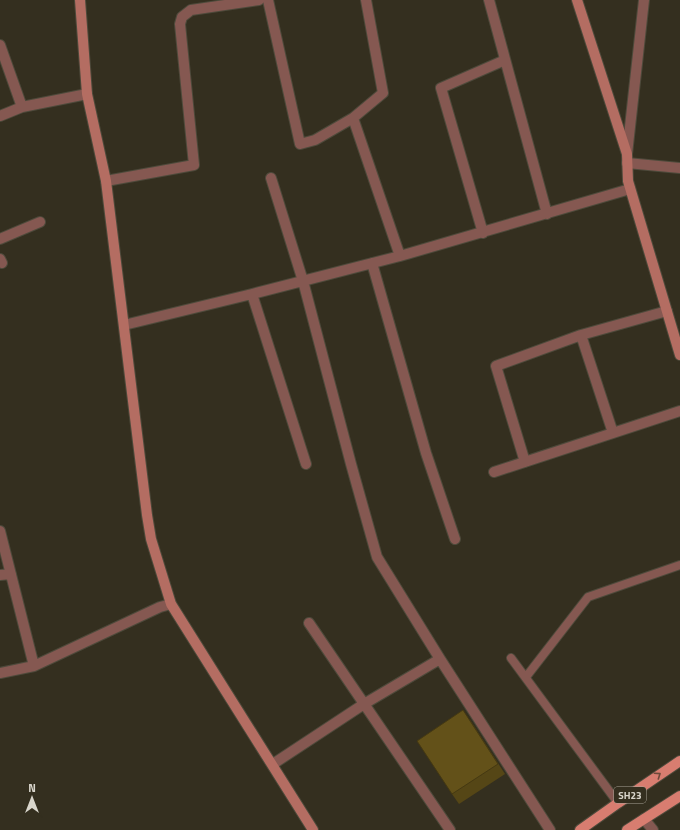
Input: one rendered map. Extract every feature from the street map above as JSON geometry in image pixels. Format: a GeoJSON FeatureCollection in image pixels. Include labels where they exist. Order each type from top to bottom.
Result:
{"type":"FeatureCollection","features":[{"type":"Feature","properties":{"kind":"main road","name":"SH23"},"geometry":{"type":"LineString","coordinates":[[580,830],[680,761]]}},
{"type":"Feature","properties":{"kind":"main road","name":"SH23"},"geometry":{"type":"LineString","coordinates":[[627,830],[680,796]]}},
{"type":"Feature","properties":{"kind":"street"},"geometry":{"type":"LineString","coordinates":[[80,0],[86,94],[106,181],[151,538],[171,604],[273,764],[313,830]]}},
{"type":"Feature","properties":{"kind":"street"},"geometry":{"type":"LineString","coordinates":[[106,181],[194,166],[180,24],[182,17],[191,5],[259,0]]}},
{"type":"Feature","properties":{"kind":"street"},"geometry":{"type":"LineString","coordinates":[[268,0],[300,144],[315,140],[353,118],[383,93],[366,0]]}},
{"type":"Feature","properties":{"kind":"street"},"geometry":{"type":"LineString","coordinates":[[489,0],[547,214]]}},
{"type":"Feature","properties":{"kind":"street"},"geometry":{"type":"LineString","coordinates":[[577,0],[627,158]]}},
{"type":"Feature","properties":{"kind":"street"},"geometry":{"type":"LineString","coordinates":[[644,0],[627,158],[628,180],[680,355]]}},
{"type":"Feature","properties":{"kind":"street"},"geometry":{"type":"LineString","coordinates":[[0,45],[22,107]]}},
{"type":"Feature","properties":{"kind":"street"},"geometry":{"type":"LineString","coordinates":[[482,233],[441,88],[505,60]]}},
{"type":"Feature","properties":{"kind":"street"},"geometry":{"type":"LineString","coordinates":[[0,116],[22,107],[86,94]]}},
{"type":"Feature","properties":{"kind":"street"},"geometry":{"type":"LineString","coordinates":[[353,118],[400,256]]}},
{"type":"Feature","properties":{"kind":"street"},"geometry":{"type":"LineString","coordinates":[[627,158],[680,168]]}},
{"type":"Feature","properties":{"kind":"street"},"geometry":{"type":"LineString","coordinates":[[271,178],[303,281],[351,464],[378,557],[440,659],[550,830]]}},
{"type":"Feature","properties":{"kind":"street"},"geometry":{"type":"LineString","coordinates":[[124,325],[400,256],[630,189]]}},
{"type":"Feature","properties":{"kind":"street"},"geometry":{"type":"LineString","coordinates":[[0,239],[40,222]]}},
{"type":"Feature","properties":{"kind":"street"},"geometry":{"type":"LineString","coordinates":[[372,263],[426,453],[455,540]]}},
{"type":"Feature","properties":{"kind":"street"},"geometry":{"type":"LineString","coordinates":[[252,294],[306,464]]}},
{"type":"Feature","properties":{"kind":"street"},"geometry":{"type":"LineString","coordinates":[[525,462],[496,366],[581,335],[667,311]]}},
{"type":"Feature","properties":{"kind":"street"},"geometry":{"type":"LineString","coordinates":[[581,335],[613,433]]}},
{"type":"Feature","properties":{"kind":"street"},"geometry":{"type":"LineString","coordinates":[[494,472],[680,411]]}},
{"type":"Feature","properties":{"kind":"street"},"geometry":{"type":"LineString","coordinates":[[0,531],[34,666]]}},
{"type":"Feature","properties":{"kind":"street"},"geometry":{"type":"LineString","coordinates":[[0,575],[11,574]]}},
{"type":"Feature","properties":{"kind":"street"},"geometry":{"type":"LineString","coordinates":[[0,673],[34,666],[160,607],[171,604]]}},
{"type":"Feature","properties":{"kind":"street"},"geometry":{"type":"LineString","coordinates":[[309,623],[450,830]]}},
{"type":"Feature","properties":{"kind":"street"},"geometry":{"type":"LineString","coordinates":[[273,764],[364,704],[440,659]]}},
{"type":"Feature","properties":{"kind":"street"},"geometry":{"type":"LineString","coordinates":[[644,819],[653,830]]}},
{"type":"Feature","properties":{"kind":"lane"},"geometry":{"type":"LineString","coordinates":[[526,677],[588,597],[680,565]]}},
{"type":"Feature","properties":{"kind":"lane"},"geometry":{"type":"LineString","coordinates":[[511,658],[618,803]]}},
{"type":"Feature","properties":{"kind":"building"},"geometry":{"type":"Polygon","coordinates":[[[463,710],[498,764],[452,794],[417,741],[463,710]]]}}]}
